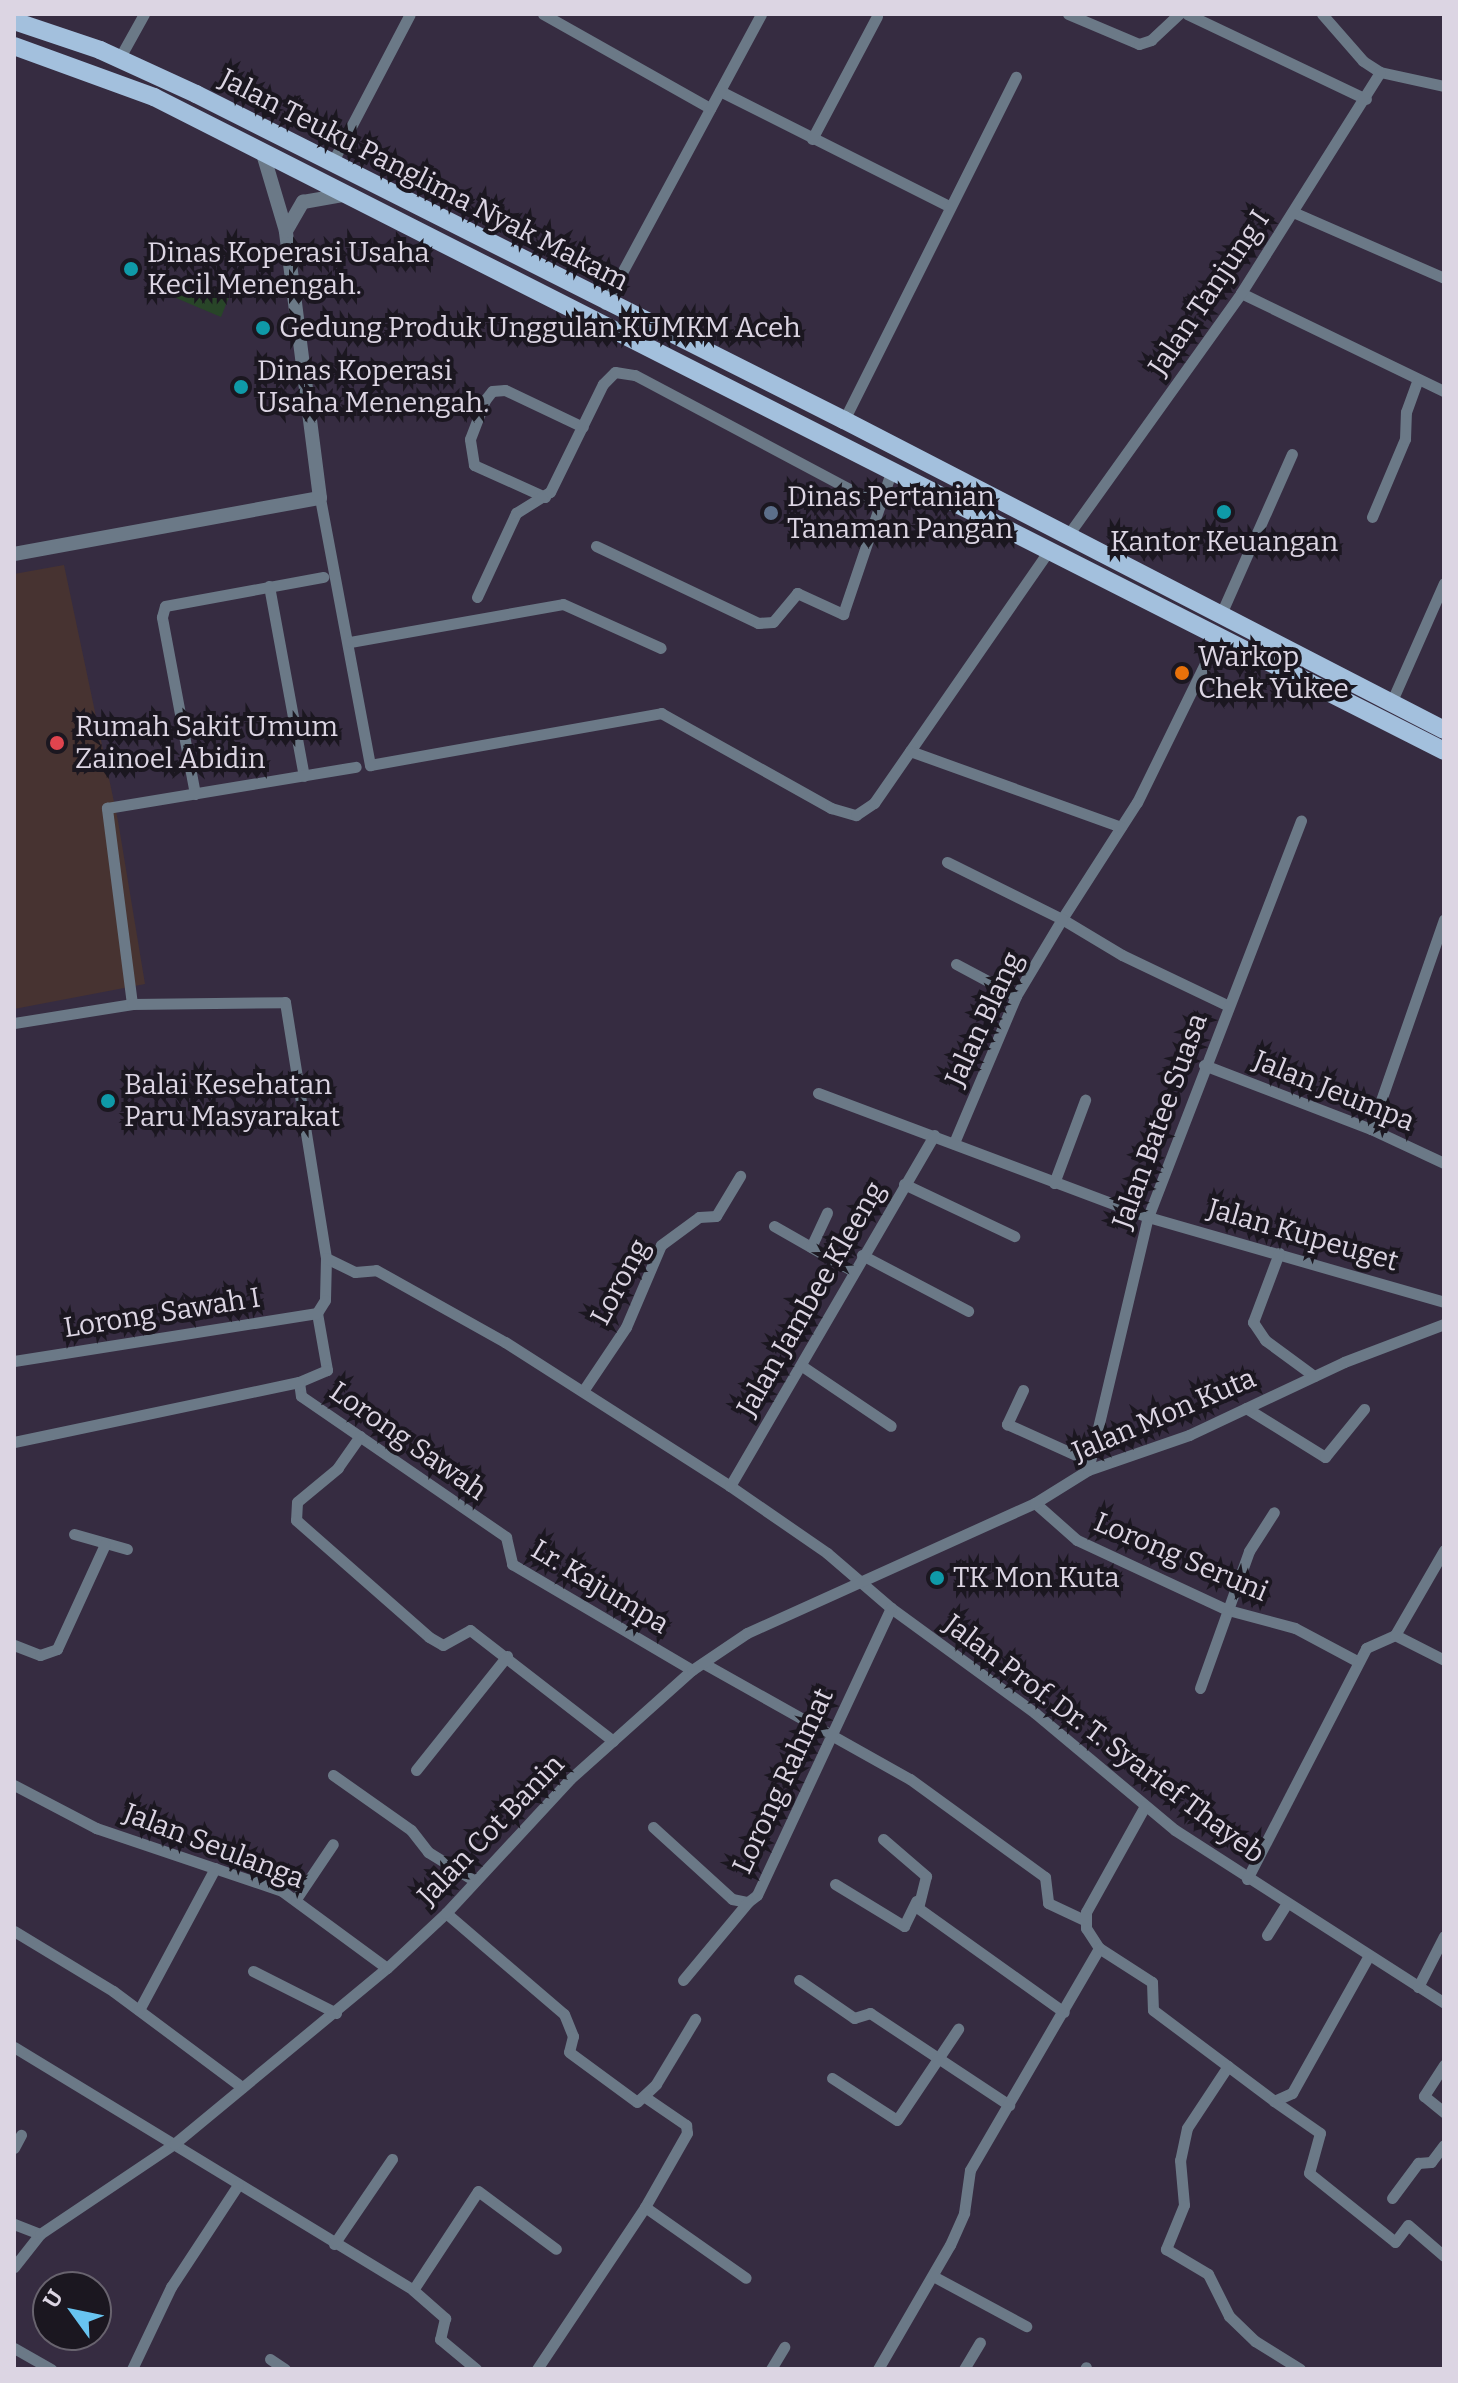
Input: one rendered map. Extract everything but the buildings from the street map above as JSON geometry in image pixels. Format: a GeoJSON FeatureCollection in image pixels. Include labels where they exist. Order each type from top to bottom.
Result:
{"type":"FeatureCollection","features":[{"type":"Feature","properties":{"kind":"main road","name":"Jalan Teuku Panglima Nyak Makam"},"geometry":{"type":"LineString","coordinates":[[17,19],[119,59],[605,304],[844,420],[1444,730]]}},
{"type":"Feature","properties":{"kind":"main road","name":"Jalan Teuku Panglima Nyak Makam"},"geometry":{"type":"LineString","coordinates":[[14,46],[103,74],[1444,751]]}},
{"type":"Feature","properties":{"kind":"main road"},"geometry":{"type":"LineString","coordinates":[[855,452],[865,432]]}},
{"type":"Feature","properties":{"kind":"street"},"geometry":{"type":"LineString","coordinates":[[119,59],[144,14]]}},
{"type":"Feature","properties":{"kind":"street"},"geometry":{"type":"LineString","coordinates":[[331,165],[410,14]]}},
{"type":"Feature","properties":{"kind":"street"},"geometry":{"type":"LineString","coordinates":[[543,14],[710,108]]}},
{"type":"Feature","properties":{"kind":"street"},"geometry":{"type":"LineString","coordinates":[[605,304],[761,14]]}},
{"type":"Feature","properties":{"kind":"street"},"geometry":{"type":"LineString","coordinates":[[1069,14],[1139,44],[1179,14]]}},
{"type":"Feature","properties":{"kind":"street"},"geometry":{"type":"LineString","coordinates":[[1187,14],[1366,99]]}},
{"type":"Feature","properties":{"kind":"street"},"geometry":{"type":"LineString","coordinates":[[1322,14],[1363,61],[1380,72],[1444,86]]}},
{"type":"Feature","properties":{"kind":"street"},"geometry":{"type":"LineString","coordinates":[[812,139],[877,16]]}},
{"type":"Feature","properties":{"kind":"street","name":"Jalan Tanjung I"},"geometry":{"type":"LineString","coordinates":[[1068,535],[1241,293],[1366,99],[1380,72]]}},
{"type":"Feature","properties":{"kind":"street"},"geometry":{"type":"LineString","coordinates":[[844,420],[1016,77]]}},
{"type":"Feature","properties":{"kind":"street"},"geometry":{"type":"LineString","coordinates":[[720,91],[949,206]]}},
{"type":"Feature","properties":{"kind":"street"},"geometry":{"type":"LineString","coordinates":[[263,154],[286,231],[320,498],[350,642],[370,765],[661,713],[831,808],[856,815],[874,803],[1049,550]]}},
{"type":"Feature","properties":{"kind":"street"},"geometry":{"type":"LineString","coordinates":[[286,231],[303,202],[342,195]]}},
{"type":"Feature","properties":{"kind":"street"},"geometry":{"type":"LineString","coordinates":[[1293,212],[1444,278]]}},
{"type":"Feature","properties":{"kind":"street"},"geometry":{"type":"LineString","coordinates":[[1241,293],[1417,381],[1444,391]]}},
{"type":"Feature","properties":{"kind":"street"},"geometry":{"type":"LineString","coordinates":[[477,597],[519,508],[545,497],[603,384],[621,371],[879,505]]}},
{"type":"Feature","properties":{"kind":"street"},"geometry":{"type":"LineString","coordinates":[[1372,517],[1405,439],[1406,412],[1417,381]]}},
{"type":"Feature","properties":{"kind":"street"},"geometry":{"type":"LineString","coordinates":[[545,497],[474,465],[470,439],[485,400],[492,391],[505,390],[583,427]]}},
{"type":"Feature","properties":{"kind":"street"},"geometry":{"type":"LineString","coordinates":[[1221,614],[1292,454]]}},
{"type":"Feature","properties":{"kind":"street"},"geometry":{"type":"LineString","coordinates":[[596,546],[758,623],[773,622],[797,593],[843,614],[891,472]]}},
{"type":"Feature","properties":{"kind":"street"},"geometry":{"type":"LineString","coordinates":[[14,554],[320,498]]}},
{"type":"Feature","properties":{"kind":"street"},"geometry":{"type":"LineString","coordinates":[[195,794],[162,614],[171,602],[323,577]]}},
{"type":"Feature","properties":{"kind":"street"},"geometry":{"type":"LineString","coordinates":[[1391,703],[1444,583]]}},
{"type":"Feature","properties":{"kind":"street"},"geometry":{"type":"LineString","coordinates":[[269,586],[304,776]]}},
{"type":"Feature","properties":{"kind":"street"},"geometry":{"type":"LineString","coordinates":[[350,642],[563,604],[661,648]]}},
{"type":"Feature","properties":{"kind":"street"},"geometry":{"type":"LineString","coordinates":[[1062,919],[1121,827],[1218,637]]}},
{"type":"Feature","properties":{"kind":"street"},"geometry":{"type":"LineString","coordinates":[[910,751],[1121,827]]}},
{"type":"Feature","properties":{"kind":"street"},"geometry":{"type":"LineString","coordinates":[[14,1023],[132,1004],[107,808],[356,767]]}},
{"type":"Feature","properties":{"kind":"street"},"geometry":{"type":"LineString","coordinates":[[1227,1005],[1301,821]]}},
{"type":"Feature","properties":{"kind":"street","name":"Jalan Batee Suasa"},"geometry":{"type":"LineString","coordinates":[[947,862],[1062,919],[1122,955],[1227,1005],[1148,1217],[1088,1465]]}},
{"type":"Feature","properties":{"kind":"street","name":"Jalan Blang"},"geometry":{"type":"LineString","coordinates":[[954,1143],[1016,996],[1062,919]]}},
{"type":"Feature","properties":{"kind":"street"},"geometry":{"type":"LineString","coordinates":[[1371,1129],[1444,919]]}},
{"type":"Feature","properties":{"kind":"street"},"geometry":{"type":"LineString","coordinates":[[956,964],[1016,996]]}},
{"type":"Feature","properties":{"kind":"street","name":"Lorong Sawah"},"geometry":{"type":"LineString","coordinates":[[132,1004],[285,1002],[326,1258],[325,1300],[317,1313],[327,1370],[299,1382],[301,1396],[501,1534]]}},
{"type":"Feature","properties":{"kind":"street","name":"Jalan Jeumpa"},"geometry":{"type":"LineString","coordinates":[[1204,1065],[1371,1129],[1444,1163]]}},
{"type":"Feature","properties":{"kind":"street","name":"Jalan Kupeuget"},"geometry":{"type":"LineString","coordinates":[[818,1093],[1148,1217],[1444,1302]]}},
{"type":"Feature","properties":{"kind":"street"},"geometry":{"type":"LineString","coordinates":[[1054,1183],[1085,1100]]}},
{"type":"Feature","properties":{"kind":"street","name":"Jalan Jambee Kleeng"},"geometry":{"type":"LineString","coordinates":[[730,1486],[934,1135]]}},
{"type":"Feature","properties":{"kind":"street","name":"Lorong"},"geometry":{"type":"LineString","coordinates":[[583,1391],[626,1327],[661,1245],[699,1217],[716,1216],[740,1176]]}},
{"type":"Feature","properties":{"kind":"street"},"geometry":{"type":"LineString","coordinates":[[904,1184],[1014,1236]]}},
{"type":"Feature","properties":{"kind":"street"},"geometry":{"type":"LineString","coordinates":[[811,1247],[827,1213]]}},
{"type":"Feature","properties":{"kind":"street"},"geometry":{"type":"LineString","coordinates":[[774,1226],[853,1271]]}},
{"type":"Feature","properties":{"kind":"street"},"geometry":{"type":"LineString","coordinates":[[1279,1253],[1253,1322],[1265,1340],[1314,1376]]}},
{"type":"Feature","properties":{"kind":"street"},"geometry":{"type":"LineString","coordinates":[[862,1255],[968,1311]]}},
{"type":"Feature","properties":{"kind":"street","name":"Jalan Prof. Dr. T. Syarief Thayeb"},"geometry":{"type":"LineString","coordinates":[[326,1258],[355,1272],[376,1270],[583,1391],[730,1486],[864,1582],[891,1608],[1035,1713],[1145,1806],[1247,1879],[1444,2003]]}},
{"type":"Feature","properties":{"kind":"street","name":"Lorong Sawah I"},"geometry":{"type":"LineString","coordinates":[[14,1361],[317,1313]]}},
{"type":"Feature","properties":{"kind":"street","name":"Jalan Mon Kuta"},"geometry":{"type":"LineString","coordinates":[[864,1582],[1035,1503],[1088,1465],[1189,1435],[1314,1376],[1444,1324]]}},
{"type":"Feature","properties":{"kind":"street"},"geometry":{"type":"LineString","coordinates":[[802,1366],[891,1426]]}},
{"type":"Feature","properties":{"kind":"street"},"geometry":{"type":"LineString","coordinates":[[14,1442],[299,1382]]}},
{"type":"Feature","properties":{"kind":"street"},"geometry":{"type":"LineString","coordinates":[[1023,1390],[1007,1424],[1088,1465]]}},
{"type":"Feature","properties":{"kind":"street"},"geometry":{"type":"LineString","coordinates":[[1246,1408],[1325,1457],[1364,1409]]}},
{"type":"Feature","properties":{"kind":"street"},"geometry":{"type":"LineString","coordinates":[[360,1436],[338,1468],[297,1502],[296,1520],[438,1643],[446,1644],[467,1629],[507,1656],[613,1741]]}},
{"type":"Feature","properties":{"kind":"street","name":"Lorong Seruni"},"geometry":{"type":"LineString","coordinates":[[1035,1503],[1077,1540],[1228,1610],[1295,1628],[1359,1662]]}},
{"type":"Feature","properties":{"kind":"street"},"geometry":{"type":"LineString","coordinates":[[1200,1688],[1249,1551],[1274,1512]]}},
{"type":"Feature","properties":{"kind":"street"},"geometry":{"type":"LineString","coordinates":[[74,1534],[127,1549]]}},
{"type":"Feature","properties":{"kind":"street","name":"Lr. Kajumpa"},"geometry":{"type":"LineString","coordinates":[[501,1534],[512,1564],[697,1666],[832,1732],[910,1779],[1045,1877],[1048,1903],[1084,1920]]}},
{"type":"Feature","properties":{"kind":"street"},"geometry":{"type":"LineString","coordinates":[[14,1645],[40,1655],[57,1649],[105,1544]]}},
{"type":"Feature","properties":{"kind":"street"},"geometry":{"type":"LineString","coordinates":[[1247,1879],[1359,1662],[1375,1641],[1395,1635],[1444,1550]]}},
{"type":"Feature","properties":{"kind":"street","name":"Jalan Cot Banin"},"geometry":{"type":"LineString","coordinates":[[14,2267],[40,2234],[174,2144],[336,2013],[446,1913],[545,1802],[697,1666],[778,1617],[864,1582]]}},
{"type":"Feature","properties":{"kind":"street","name":"Lorong Rahmat"},"geometry":{"type":"LineString","coordinates":[[653,1827],[732,1899],[748,1902],[757,1895],[891,1608]]}},
{"type":"Feature","properties":{"kind":"street"},"geometry":{"type":"LineString","coordinates":[[1395,1635],[1444,1660]]}},
{"type":"Feature","properties":{"kind":"street"},"geometry":{"type":"LineString","coordinates":[[416,1770],[507,1656]]}},
{"type":"Feature","properties":{"kind":"street"},"geometry":{"type":"LineString","coordinates":[[333,1775],[411,1830],[428,1852],[475,1881]]}},
{"type":"Feature","properties":{"kind":"street","name":"Jalan Seulanga"},"geometry":{"type":"LineString","coordinates":[[14,1785],[96,1828],[296,1899],[387,1968]]}},
{"type":"Feature","properties":{"kind":"street"},"geometry":{"type":"LineString","coordinates":[[1145,1806],[1084,1920],[1099,1948],[1152,1982],[1153,2010],[1320,2133],[1309,2173],[1395,2242],[1408,2225],[1444,2256]]}},
{"type":"Feature","properties":{"kind":"street"},"geometry":{"type":"LineString","coordinates":[[835,1884],[904,1926],[926,1876],[883,1839]]}},
{"type":"Feature","properties":{"kind":"street"},"geometry":{"type":"LineString","coordinates":[[296,1899],[333,1844]]}},
{"type":"Feature","properties":{"kind":"street"},"geometry":{"type":"LineString","coordinates":[[139,2010],[215,1868]]}},
{"type":"Feature","properties":{"kind":"street"},"geometry":{"type":"LineString","coordinates":[[916,1900],[922,1912],[1064,2012]]}},
{"type":"Feature","properties":{"kind":"street"},"geometry":{"type":"LineString","coordinates":[[683,1980],[748,1902]]}},
{"type":"Feature","properties":{"kind":"street"},"geometry":{"type":"LineString","coordinates":[[1267,1935],[1286,1904]]}},
{"type":"Feature","properties":{"kind":"street"},"geometry":{"type":"LineString","coordinates":[[446,1913],[564,2014],[573,2036],[569,2052],[615,2089],[637,2102],[645,2097],[695,2019]]}},
{"type":"Feature","properties":{"kind":"street"},"geometry":{"type":"LineString","coordinates":[[14,1931],[139,2010],[242,2087]]}},
{"type":"Feature","properties":{"kind":"street"},"geometry":{"type":"LineString","coordinates":[[1418,1987],[1444,1936]]}},
{"type":"Feature","properties":{"kind":"street"},"geometry":{"type":"LineString","coordinates":[[880,2369],[933,2276],[964,2213],[966,2178],[1099,1948]]}},
{"type":"Feature","properties":{"kind":"street"},"geometry":{"type":"LineString","coordinates":[[1274,2101],[1292,2093],[1368,1957]]}},
{"type":"Feature","properties":{"kind":"street"},"geometry":{"type":"LineString","coordinates":[[253,1971],[336,2013]]}},
{"type":"Feature","properties":{"kind":"street"},"geometry":{"type":"LineString","coordinates":[[799,1980],[854,2018],[870,2013],[1009,2105]]}},
{"type":"Feature","properties":{"kind":"street"},"geometry":{"type":"LineString","coordinates":[[832,2078],[897,2120],[958,2029]]}},
{"type":"Feature","properties":{"kind":"street"},"geometry":{"type":"LineString","coordinates":[[14,2047],[413,2290],[445,2318],[440,2339],[476,2369]]}},
{"type":"Feature","properties":{"kind":"street"},"geometry":{"type":"LineString","coordinates":[[1444,2065],[1424,2096],[1444,2112]]}},
{"type":"Feature","properties":{"kind":"street"},"geometry":{"type":"LineString","coordinates":[[1228,2066],[1187,2128],[1180,2160],[1184,2205],[1166,2249],[1208,2274],[1229,2316],[1255,2341],[1300,2369]]}},
{"type":"Feature","properties":{"kind":"street"},"geometry":{"type":"LineString","coordinates":[[537,2369],[645,2207],[687,2133],[686,2125],[645,2097]]}},
{"type":"Feature","properties":{"kind":"street"},"geometry":{"type":"LineString","coordinates":[[14,2148],[21,2135]]}},
{"type":"Feature","properties":{"kind":"street"},"geometry":{"type":"LineString","coordinates":[[1392,2198],[1418,2163],[1431,2162],[1444,2145]]}},
{"type":"Feature","properties":{"kind":"street"},"geometry":{"type":"LineString","coordinates":[[334,2244],[392,2159]]}},
{"type":"Feature","properties":{"kind":"street"},"geometry":{"type":"LineString","coordinates":[[132,2369],[171,2287],[238,2185]]}},
{"type":"Feature","properties":{"kind":"street"},"geometry":{"type":"LineString","coordinates":[[413,2290],[478,2191],[556,2249]]}},
{"type":"Feature","properties":{"kind":"street"},"geometry":{"type":"LineString","coordinates":[[645,2207],[746,2278]]}},
{"type":"Feature","properties":{"kind":"street"},"geometry":{"type":"LineString","coordinates":[[14,2224],[40,2234]]}},
{"type":"Feature","properties":{"kind":"street"},"geometry":{"type":"LineString","coordinates":[[933,2276],[1026,2326]]}},
{"type":"Feature","properties":{"kind":"street"},"geometry":{"type":"LineString","coordinates":[[964,2369],[980,2342]]}},
{"type":"Feature","properties":{"kind":"street"},"geometry":{"type":"LineString","coordinates":[[771,2369],[784,2347]]}},
{"type":"Feature","properties":{"kind":"street"},"geometry":{"type":"LineString","coordinates":[[14,2348],[51,2369]]}},
{"type":"Feature","properties":{"kind":"street"},"geometry":{"type":"LineString","coordinates":[[270,2359],[285,2369]]}},
{"type":"Feature","properties":{"kind":"shaded area","name":"Rumah Sakit Umum Zainoel Abidin"},"geometry":{"type":"Polygon","coordinates":[[[64,565],[118,821],[145,984],[14,1009],[14,574],[64,565]]]}},
{"type":"Feature","properties":{"kind":"green space"},"geometry":{"type":"Polygon","coordinates":[[[184,279],[229,297],[221,317],[176,298],[184,279]]]}},
{"type":"Feature","properties":{"kind":"place","name":"Dinas Koperasi Usaha Kecil Menengah."},"geometry":{"type":"Point","coordinates":[131,269]}},
{"type":"Feature","properties":{"kind":"place","name":"Gedung Produk Unggulan KUMKM Aceh"},"geometry":{"type":"Point","coordinates":[263,328]}},
{"type":"Feature","properties":{"kind":"place","name":"Dinas Koperasi Usaha Menengah."},"geometry":{"type":"Point","coordinates":[241,387]}},
{"type":"Feature","properties":{"kind":"place","name":"Kantor Keuangan"},"geometry":{"type":"Point","coordinates":[1224,512]}},
{"type":"Feature","properties":{"kind":"place","name":"Dinas Pertanian Tanaman Pangan"},"geometry":{"type":"Point","coordinates":[771,513]}},
{"type":"Feature","properties":{"kind":"place","name":"Warkop Chek Yukee"},"geometry":{"type":"Point","coordinates":[1182,673]}},
{"type":"Feature","properties":{"kind":"place","name":"Rumah Sakit Umum Zainoel Abidin"},"geometry":{"type":"Point","coordinates":[57,743]}},
{"type":"Feature","properties":{"kind":"place","name":"Balai Kesehatan Paru Masyarakat"},"geometry":{"type":"Point","coordinates":[108,1101]}},
{"type":"Feature","properties":{"kind":"place","name":"TK Mon Kuta"},"geometry":{"type":"Point","coordinates":[937,1578]}}]}
